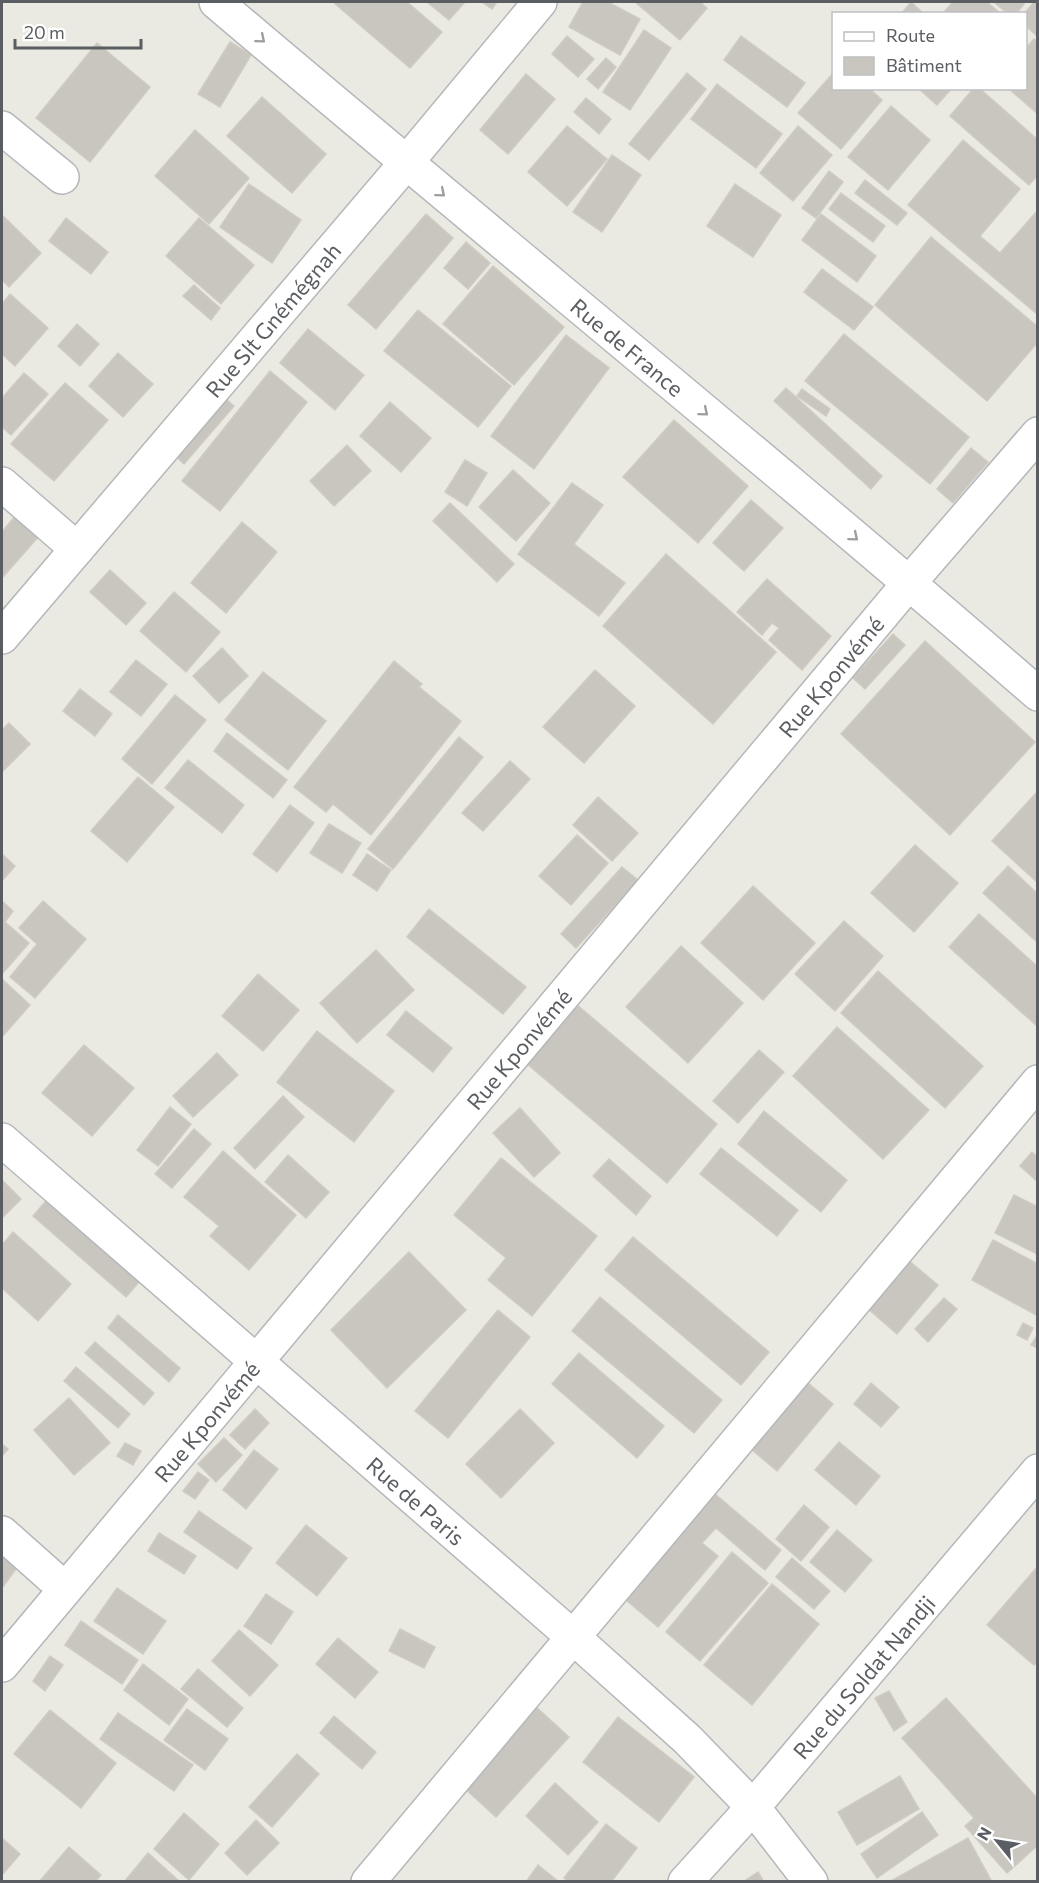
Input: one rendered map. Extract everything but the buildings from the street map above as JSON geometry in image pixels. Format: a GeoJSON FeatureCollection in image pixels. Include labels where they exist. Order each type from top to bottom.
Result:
{"type":"FeatureCollection","features":[{"type":"Feature","properties":{"kind":"street","name":"Rue de France"},"geometry":{"type":"LineString","coordinates":[[216,2],[909,583],[1038,694]]}},
{"type":"Feature","properties":{"kind":"street","name":"Rue Slt Gnémégnah"},"geometry":{"type":"LineString","coordinates":[[2,637],[406,163],[540,2]]}},
{"type":"Feature","properties":{"kind":"street"},"geometry":{"type":"LineString","coordinates":[[2,128],[62,177]]}},
{"type":"Feature","properties":{"kind":"street","name":"Rue Kponvémé"},"geometry":{"type":"LineString","coordinates":[[2,1665],[255,1360],[909,583],[1038,434]]}},
{"type":"Feature","properties":{"kind":"street"},"geometry":{"type":"LineString","coordinates":[[2,484],[77,549]]}},
{"type":"Feature","properties":{"kind":"street"},"geometry":{"type":"LineString","coordinates":[[368,1881],[1038,1082]]}},
{"type":"Feature","properties":{"kind":"street","name":"Rue de Paris"},"geometry":{"type":"LineString","coordinates":[[2,1140],[687,1739],[753,1807],[811,1881]]}},
{"type":"Feature","properties":{"kind":"street","name":"Rue du Soldat Nandji"},"geometry":{"type":"LineString","coordinates":[[685,1881],[753,1807],[1038,1471]]}},
{"type":"Feature","properties":{"kind":"street"},"geometry":{"type":"LineString","coordinates":[[2,1533],[65,1589]]}}]}
